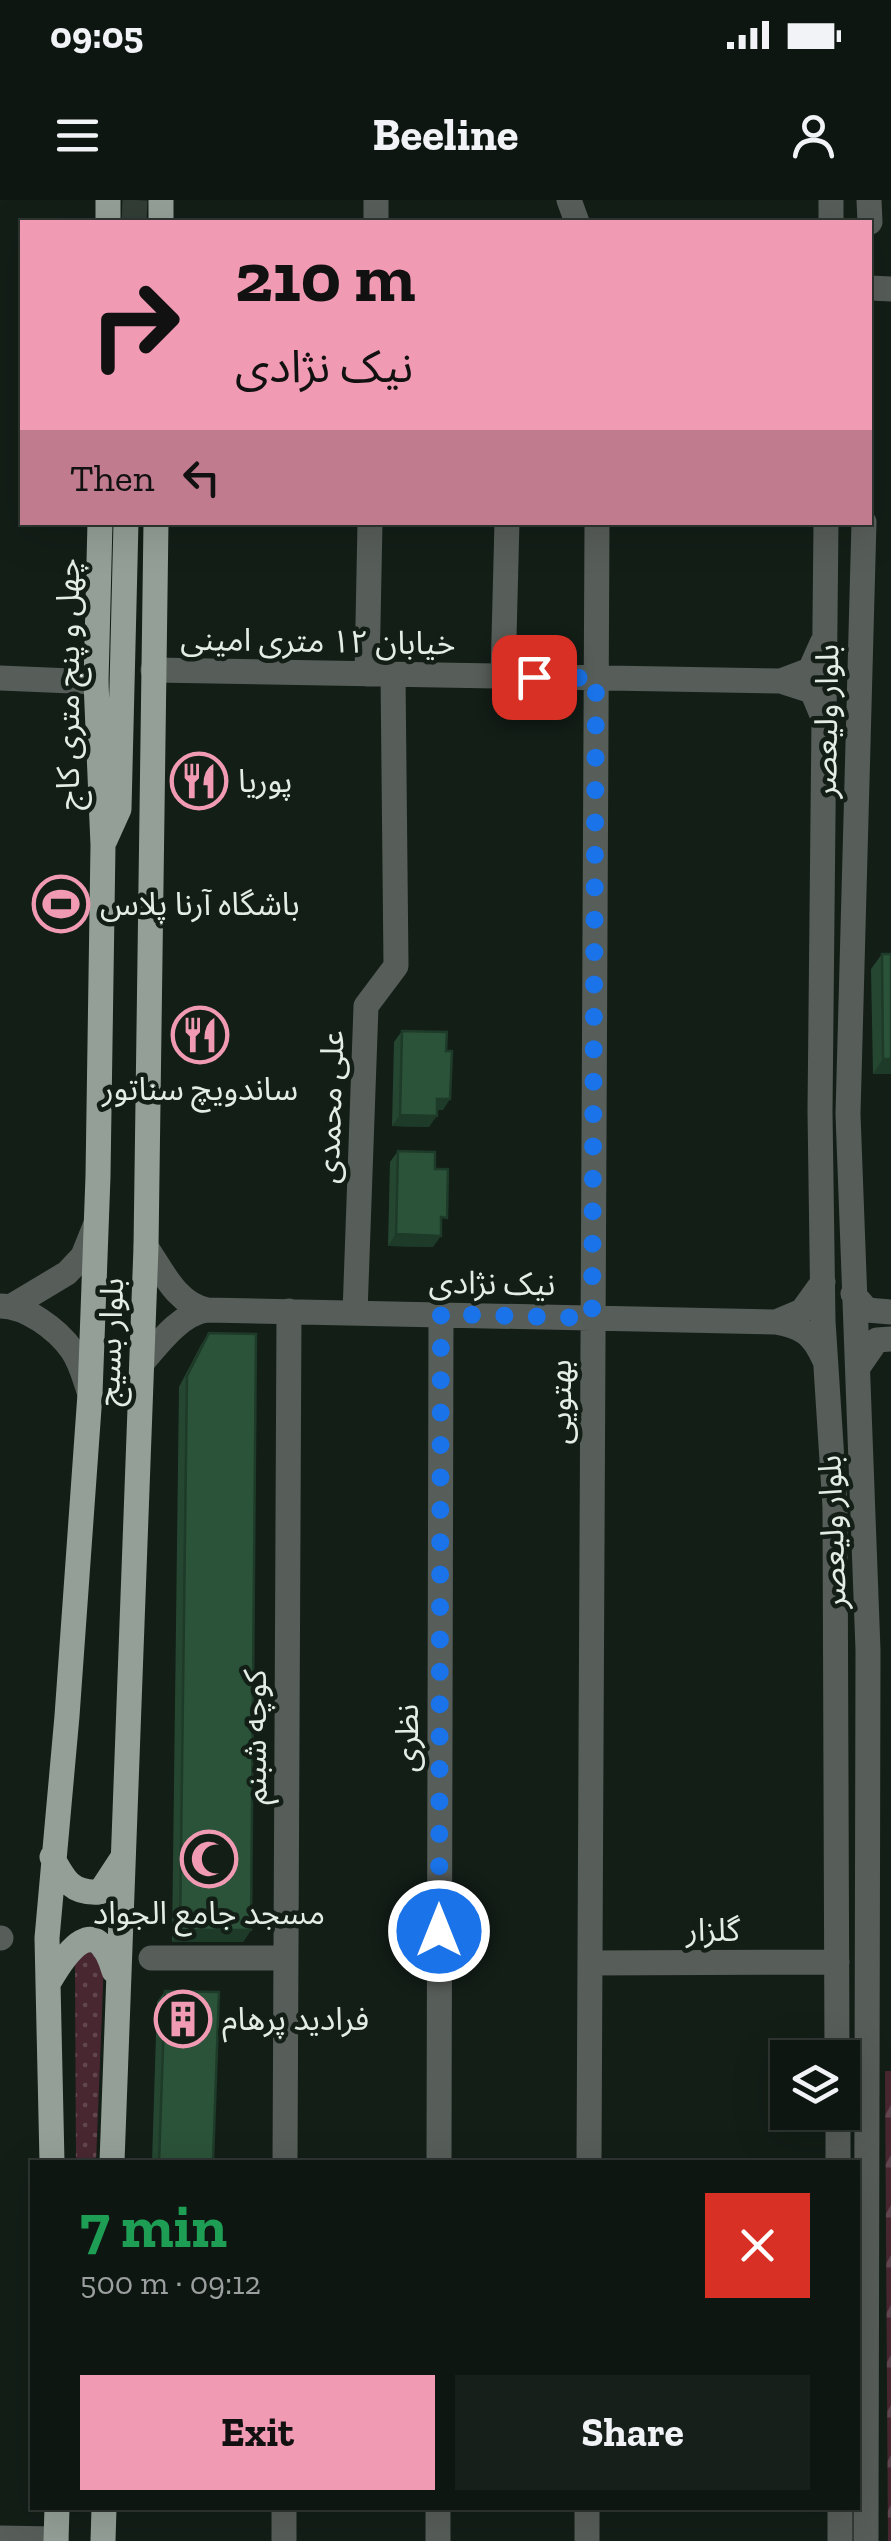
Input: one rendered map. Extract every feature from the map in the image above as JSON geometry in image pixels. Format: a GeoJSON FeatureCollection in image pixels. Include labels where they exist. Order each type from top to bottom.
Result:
{"type":"FeatureCollection","features":[{"type":"Feature","properties":{"kind":"main road","name":"چهل و پنج متری کاج"},"geometry":{"type":"LineString","coordinates":[[100,525],[96,682],[103,845]]}},
{"type":"Feature","properties":{"kind":"main road"},"geometry":{"type":"LineString","coordinates":[[103,845],[119,809],[126,525]]}},
{"type":"Feature","properties":{"kind":"main road","name":"بلوار بسیج"},"geometry":{"type":"LineString","coordinates":[[112,2160],[146,1247],[156,525]]}},
{"type":"Feature","properties":{"kind":"main road","name":"بلوار بسیج"},"geometry":{"type":"LineString","coordinates":[[52,2160],[48,1984],[52,1857],[68,1716],[90,1394],[103,845]]}},
{"type":"Feature","properties":{"kind":"main road"},"geometry":{"type":"LineString","coordinates":[[52,1857],[71,1888],[84,1893],[100,1892],[124,1854]]}},
{"type":"Feature","properties":{"kind":"main road"},"geometry":{"type":"LineString","coordinates":[[48,1984],[68,1950],[89,1941],[108,1950],[117,1981]]}},
{"type":"Feature","properties":{"kind":"main road"},"geometry":{"type":"LineString","coordinates":[[56,2540],[57,2510]]}},
{"type":"Feature","properties":{"kind":"main road"},"geometry":{"type":"LineString","coordinates":[[103,2541],[104,2510]]}},
{"type":"Feature","properties":{"kind":"street"},"geometry":{"type":"LineString","coordinates":[[367,674],[370,525]]}},
{"type":"Feature","properties":{"kind":"street"},"geometry":{"type":"LineString","coordinates":[[503,676],[507,525]]}},
{"type":"Feature","properties":{"kind":"street","name":"بهتویی"},"geometry":{"type":"LineString","coordinates":[[589,2160],[597,525]]}},
{"type":"Feature","properties":{"kind":"street","name":"بلوار ولیعصر"},"geometry":{"type":"LineString","coordinates":[[826,525],[820,1111],[826,1364],[835,1507],[837,2040]]}},
{"type":"Feature","properties":{"kind":"street","name":"بلوار ولیعصر"},"geometry":{"type":"LineString","coordinates":[[864,525],[848,1114],[880,1953],[866,2540]]}},
{"type":"Feature","properties":{"kind":"street"},"geometry":{"type":"LineString","coordinates":[[781,681],[810,670],[824,638]]}},
{"type":"Feature","properties":{"kind":"street","name":"خیابان ۱۲ متری امینی"},"geometry":{"type":"LineString","coordinates":[[153,670],[781,681]]}},
{"type":"Feature","properties":{"kind":"street","name":"علی محمدی"},"geometry":{"type":"LineString","coordinates":[[355,1313],[366,1006],[396,966],[393,674]]}},
{"type":"Feature","properties":{"kind":"street"},"geometry":{"type":"LineString","coordinates":[[0,678],[96,682]]}},
{"type":"Feature","properties":{"kind":"street"},"geometry":{"type":"LineString","coordinates":[[781,681],[812,692],[823,719]]}},
{"type":"Feature","properties":{"kind":"street"},"geometry":{"type":"LineString","coordinates":[[821,1062],[830,1083],[843,1081],[850,1068]]}},
{"type":"Feature","properties":{"kind":"street"},"geometry":{"type":"LineString","coordinates":[[820,1111],[828,1097],[834,1095],[841,1097],[848,1114]]}},
{"type":"Feature","properties":{"kind":"street"},"geometry":{"type":"LineString","coordinates":[[6,1306],[67,1273],[83,1256],[96,1223]]}},
{"type":"Feature","properties":{"kind":"street"},"geometry":{"type":"LineString","coordinates":[[146,1247],[180,1298],[208,1310]]}},
{"type":"Feature","properties":{"kind":"street"},"geometry":{"type":"LineString","coordinates":[[776,1322],[802,1311],[823,1282]]}},
{"type":"Feature","properties":{"kind":"street"},"geometry":{"type":"LineString","coordinates":[[853,1294],[867,1310],[884,1312]]}},
{"type":"Feature","properties":{"kind":"street"},"geometry":{"type":"LineString","coordinates":[[6,1306],[57,1334],[73,1351],[90,1394]]}},
{"type":"Feature","properties":{"kind":"street"},"geometry":{"type":"LineString","coordinates":[[142,1363],[170,1332],[198,1312],[208,1310]]}},
{"type":"Feature","properties":{"kind":"street","name":"نیک نژادی"},"geometry":{"type":"LineString","coordinates":[[208,1310],[776,1322]]}},
{"type":"Feature","properties":{"kind":"street","name":"کوچه شبنم"},"geometry":{"type":"LineString","coordinates":[[286,2160],[289,1312]]}},
{"type":"Feature","properties":{"kind":"street"},"geometry":{"type":"LineString","coordinates":[[858,1366],[884,1340],[868,1326],[884,1312]]}},
{"type":"Feature","properties":{"kind":"street","name":"نظری"},"geometry":{"type":"LineString","coordinates":[[439,2160],[441,1314]]}},
{"type":"Feature","properties":{"kind":"street"},"geometry":{"type":"LineString","coordinates":[[776,1322],[804,1329],[814,1337],[826,1364]]}},
{"type":"Feature","properties":{"kind":"street"},"geometry":{"type":"LineString","coordinates":[[836,1601],[842,1618],[851,1623],[863,1617],[867,1600]]}},
{"type":"Feature","properties":{"kind":"street"},"geometry":{"type":"LineString","coordinates":[[836,1649],[843,1633],[853,1630],[862,1634],[868,1650]]}},
{"type":"Feature","properties":{"kind":"street"},"geometry":{"type":"LineString","coordinates":[[151,1958],[286,1958]]}},
{"type":"Feature","properties":{"kind":"street","name":"گلزار"},"geometry":{"type":"LineString","coordinates":[[590,1963],[837,1962]]}},
{"type":"Feature","properties":{"kind":"street"},"geometry":{"type":"LineString","coordinates":[[838,2130],[838,2160]]}},
{"type":"Feature","properties":{"kind":"street"},"geometry":{"type":"LineString","coordinates":[[284,2510],[284,2541]]}},
{"type":"Feature","properties":{"kind":"street"},"geometry":{"type":"LineString","coordinates":[[438,2510],[438,2541]]}},
{"type":"Feature","properties":{"kind":"street"},"geometry":{"type":"LineString","coordinates":[[587,2510],[587,2541]]}},
{"type":"Feature","properties":{"kind":"street"},"geometry":{"type":"LineString","coordinates":[[840,2510],[840,2541]]}},
{"type":"Feature","properties":{"kind":"street"},"geometry":{"type":"LineString","coordinates":[[0,2538],[56,2540]]}},
{"type":"Feature","properties":{"kind":"green space"},"geometry":{"type":"Polygon","coordinates":[[[88,1951],[104,1960],[96,2160],[76,2160],[75,1963],[88,1951]]]}},
{"type":"Feature","properties":{"kind":"green space"},"geometry":{"type":"Polygon","coordinates":[[[885,2071],[891,2071],[891,2541],[888,2541],[885,2071]]]}},
{"type":"Feature","properties":{"kind":"building"},"geometry":{"type":"Polygon","coordinates":[[[882,954],[891,954],[891,1059],[883,1059],[882,954]]]}},
{"type":"Feature","properties":{"kind":"building"},"geometry":{"type":"Polygon","coordinates":[[[402,1031],[447,1032],[446,1051],[452,1051],[450,1099],[437,1099],[437,1116],[400,1115],[402,1031]]]}},
{"type":"Feature","properties":{"kind":"building"},"geometry":{"type":"Polygon","coordinates":[[[398,1151],[435,1152],[435,1169],[448,1169],[447,1218],[441,1217],[441,1236],[396,1234],[398,1151]]]}},
{"type":"Feature","properties":{"kind":"building"},"geometry":{"type":"Polygon","coordinates":[[[209,1333],[256,1334],[251,1930],[180,1930],[187,1376],[209,1333]]]}},
{"type":"Feature","properties":{"kind":"building"},"geometry":{"type":"Polygon","coordinates":[[[165,1991],[219,1992],[213,2160],[159,2160],[165,1991]]]}},
{"type":"Feature","properties":{"kind":"tunnel"},"geometry":{"type":"LineString","coordinates":[[134,220],[135,200]]}},
{"type":"Feature","properties":{"kind":"place","name":"پوریا"},"geometry":{"type":"Point","coordinates":[199,781]}},
{"type":"Feature","properties":{"kind":"place","name":"باشگاه آرنا پلاس"},"geometry":{"type":"Point","coordinates":[61,904]}},
{"type":"Feature","properties":{"kind":"place","name":"ساندویچ سناتور"},"geometry":{"type":"Point","coordinates":[200,1035]}},
{"type":"Feature","properties":{"kind":"place","name":"مسجد جامع الجواد"},"geometry":{"type":"Point","coordinates":[209,1859]}},
{"type":"Feature","properties":{"kind":"place","name":"فرادید پرهام"},"geometry":{"type":"Point","coordinates":[183,2019]}},
{"type":"Feature","properties":{"kind":"route"},"geometry":{"type":"LineString","coordinates":[[439,1931],[441,1314],[592,1318],[596,678],[534,677]]}}]}
